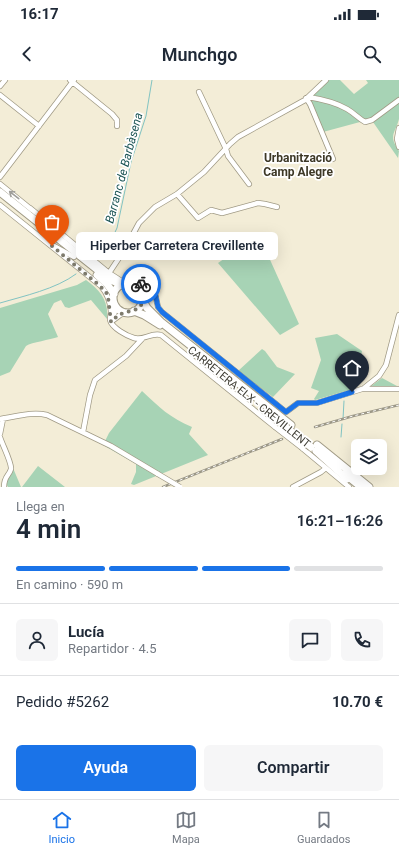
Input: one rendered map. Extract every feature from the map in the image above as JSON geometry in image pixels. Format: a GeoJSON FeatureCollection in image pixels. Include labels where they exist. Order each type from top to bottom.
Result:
{"type":"FeatureCollection","features":[{"type":"Feature","properties":{"kind":"highway"},"geometry":{"type":"LineString","coordinates":[[0,192],[110,280],[136,285],[141,291],[143,301],[140,307],[130,312],[122,311],[115,304],[114,294],[111,289],[102,280],[0,198]]}},
{"type":"Feature","properties":{"kind":"highway"},"geometry":{"type":"LineString","coordinates":[[114,294],[116,290],[125,284]]}},
{"type":"Feature","properties":{"kind":"highway","name":"CARRETERA ELX - CREVILLENT"},"geometry":{"type":"LineString","coordinates":[[143,301],[147,308],[161,322],[288,425],[361,487]]}},
{"type":"Feature","properties":{"kind":"highway","name":"CARRETERA ELX - CREVILLENT"},"geometry":{"type":"LineString","coordinates":[[130,312],[144,315],[159,325],[288,425]]}},
{"type":"Feature","properties":{"kind":"highway"},"geometry":{"type":"LineString","coordinates":[[315,448],[356,487]]}},
{"type":"Feature","properties":{"kind":"highway","name":"CARRETERA ELX - CREVILLENT"},"geometry":{"type":"LineString","coordinates":[[315,448],[369,487]]}},
{"type":"Feature","properties":{"kind":"street"},"geometry":{"type":"LineString","coordinates":[[0,86],[5,80]]}},
{"type":"Feature","properties":{"kind":"street"},"geometry":{"type":"LineString","coordinates":[[109,273],[125,249],[139,223],[155,207],[177,194],[204,172],[238,137],[307,98],[326,80]]}},
{"type":"Feature","properties":{"kind":"street"},"geometry":{"type":"LineString","coordinates":[[0,177],[72,81],[112,114],[117,120],[118,126]]}},
{"type":"Feature","properties":{"kind":"street"},"geometry":{"type":"LineString","coordinates":[[199,92],[228,156],[249,184]]}},
{"type":"Feature","properties":{"kind":"street"},"geometry":{"type":"LineString","coordinates":[[0,95],[39,126]]}},
{"type":"Feature","properties":{"kind":"street"},"geometry":{"type":"LineString","coordinates":[[307,98],[337,104],[348,109],[365,122],[372,120],[399,100]]}},
{"type":"Feature","properties":{"kind":"street"},"geometry":{"type":"LineString","coordinates":[[307,98],[333,159]]}},
{"type":"Feature","properties":{"kind":"street"},"geometry":{"type":"LineString","coordinates":[[399,128],[397,139],[399,147]]}},
{"type":"Feature","properties":{"kind":"street"},"geometry":{"type":"LineString","coordinates":[[0,184],[109,273],[125,284],[135,281],[146,271],[151,274],[158,307],[162,312],[284,410],[288,412],[298,403],[317,403],[364,388],[399,388]]}},
{"type":"Feature","properties":{"kind":"street"},"geometry":{"type":"LineString","coordinates":[[177,194],[198,218],[211,210],[222,213],[258,203],[277,207]]}},
{"type":"Feature","properties":{"kind":"street"},"geometry":{"type":"LineString","coordinates":[[0,205],[106,292],[110,303],[112,326],[131,337],[142,339]]}},
{"type":"Feature","properties":{"kind":"street"},"geometry":{"type":"LineString","coordinates":[[30,208],[62,242]]}},
{"type":"Feature","properties":{"kind":"street"},"geometry":{"type":"LineString","coordinates":[[39,236],[74,257]]}},
{"type":"Feature","properties":{"kind":"street"},"geometry":{"type":"LineString","coordinates":[[141,291],[143,273]]}},
{"type":"Feature","properties":{"kind":"street"},"geometry":{"type":"LineString","coordinates":[[111,322],[115,311],[115,304]]}},
{"type":"Feature","properties":{"kind":"street"},"geometry":{"type":"LineString","coordinates":[[111,322],[116,318],[130,312]]}},
{"type":"Feature","properties":{"kind":"street"},"geometry":{"type":"LineString","coordinates":[[364,388],[379,376],[386,365],[399,315]]}},
{"type":"Feature","properties":{"kind":"street"},"geometry":{"type":"LineString","coordinates":[[83,432],[90,395],[95,380],[126,356],[142,339],[151,335],[161,335],[349,487]]}},
{"type":"Feature","properties":{"kind":"street"},"geometry":{"type":"LineString","coordinates":[[0,434],[1,419],[40,413],[62,421],[83,432],[180,487]]}},
{"type":"Feature","properties":{"kind":"street"},"geometry":{"type":"LineString","coordinates":[[0,437],[11,469],[6,476],[4,487]]}},
{"type":"Feature","properties":{"kind":"street"},"geometry":{"type":"LineString","coordinates":[[293,487],[326,468]]}},
{"type":"Feature","properties":{"kind":"green space"},"geometry":{"type":"Polygon","coordinates":[[[328,80],[340,80],[354,94],[368,83],[366,80],[399,80],[399,119],[393,135],[399,151],[398,158],[373,122],[368,124],[360,122],[323,132],[305,101],[328,80]]]}},
{"type":"Feature","properties":{"kind":"green space"},"geometry":{"type":"Polygon","coordinates":[[[246,237],[250,238],[257,244],[262,242],[299,324],[280,335],[218,263],[234,252],[246,237]]]}},
{"type":"Feature","properties":{"kind":"green space"},"geometry":{"type":"Polygon","coordinates":[[[86,280],[99,292],[105,301],[107,307],[107,319],[91,300],[69,308],[65,307],[61,300],[54,303],[48,314],[58,337],[32,343],[26,346],[10,372],[0,376],[0,308],[77,285],[86,280]]]}},
{"type":"Feature","properties":{"kind":"green space"},"geometry":{"type":"Polygon","coordinates":[[[337,334],[362,351],[355,385],[356,388],[315,400],[314,399],[319,391],[311,388],[321,360],[315,338],[337,334]]]}},
{"type":"Feature","properties":{"kind":"green space"},"geometry":{"type":"Polygon","coordinates":[[[262,349],[277,367],[295,374],[273,397],[238,371],[262,349]]]}},
{"type":"Feature","properties":{"kind":"green space"},"geometry":{"type":"Polygon","coordinates":[[[382,378],[397,386],[370,387],[382,378]]]}},
{"type":"Feature","properties":{"kind":"green space"},"geometry":{"type":"Polygon","coordinates":[[[142,391],[171,416],[192,427],[189,434],[208,455],[134,485],[131,484],[136,472],[136,464],[103,445],[109,433],[142,391]]]}},
{"type":"Feature","properties":{"kind":"green space"},"geometry":{"type":"Polygon","coordinates":[[[38,466],[65,487],[22,487],[38,466]]]}},
{"type":"Feature","properties":{"kind":"green space"},"geometry":{"type":"Polygon","coordinates":[[[13,468],[21,487],[8,487],[5,482],[13,468]]]}},
{"type":"Feature","properties":{"kind":"waterway","name":"Barranc de Barbàsena"},"geometry":{"type":"LineString","coordinates":[[99,255],[109,245],[117,228],[131,162],[146,116],[152,80]]}},
{"type":"Feature","properties":{"kind":"waterway","name":"Barranc de Barbàsena"},"geometry":{"type":"LineString","coordinates":[[0,303],[49,288],[76,274]]}},
{"type":"Feature","properties":{"kind":"waterway"},"geometry":{"type":"LineString","coordinates":[[343,419],[344,401]]}},
{"type":"Feature","properties":{"kind":"waterway"},"geometry":{"type":"LineString","coordinates":[[341,437],[342,424]]}},
{"type":"Feature","properties":{"kind":"railway"},"geometry":{"type":"LineString","coordinates":[[315,427],[399,405]]}},
{"type":"Feature","properties":{"kind":"railway"},"geometry":{"type":"LineString","coordinates":[[163,487],[282,439]]}},
{"type":"Feature","properties":{"kind":"way so far"},"geometry":{"type":"LineString","coordinates":[[52,246],[106,292],[110,303],[111,322],[120,315],[126,312],[132,312],[140,307],[143,299],[141,284]]}},
{"type":"Feature","properties":{"kind":"place","name":"Hiperber Carretera Crevillente"},"geometry":{"type":"Point","coordinates":[52,246]}},
{"type":"Feature","properties":{"kind":"district","name":"Urbanització Camp Alegre"},"geometry":{"type":"Point","coordinates":[298,165]}},
{"type":"Feature","properties":{"kind":"route"},"geometry":{"type":"LineString","coordinates":[[141,284],[143,273],[145,271],[149,272],[151,274],[158,307],[162,312],[286,412],[298,403],[317,403],[352,392]]}}]}
